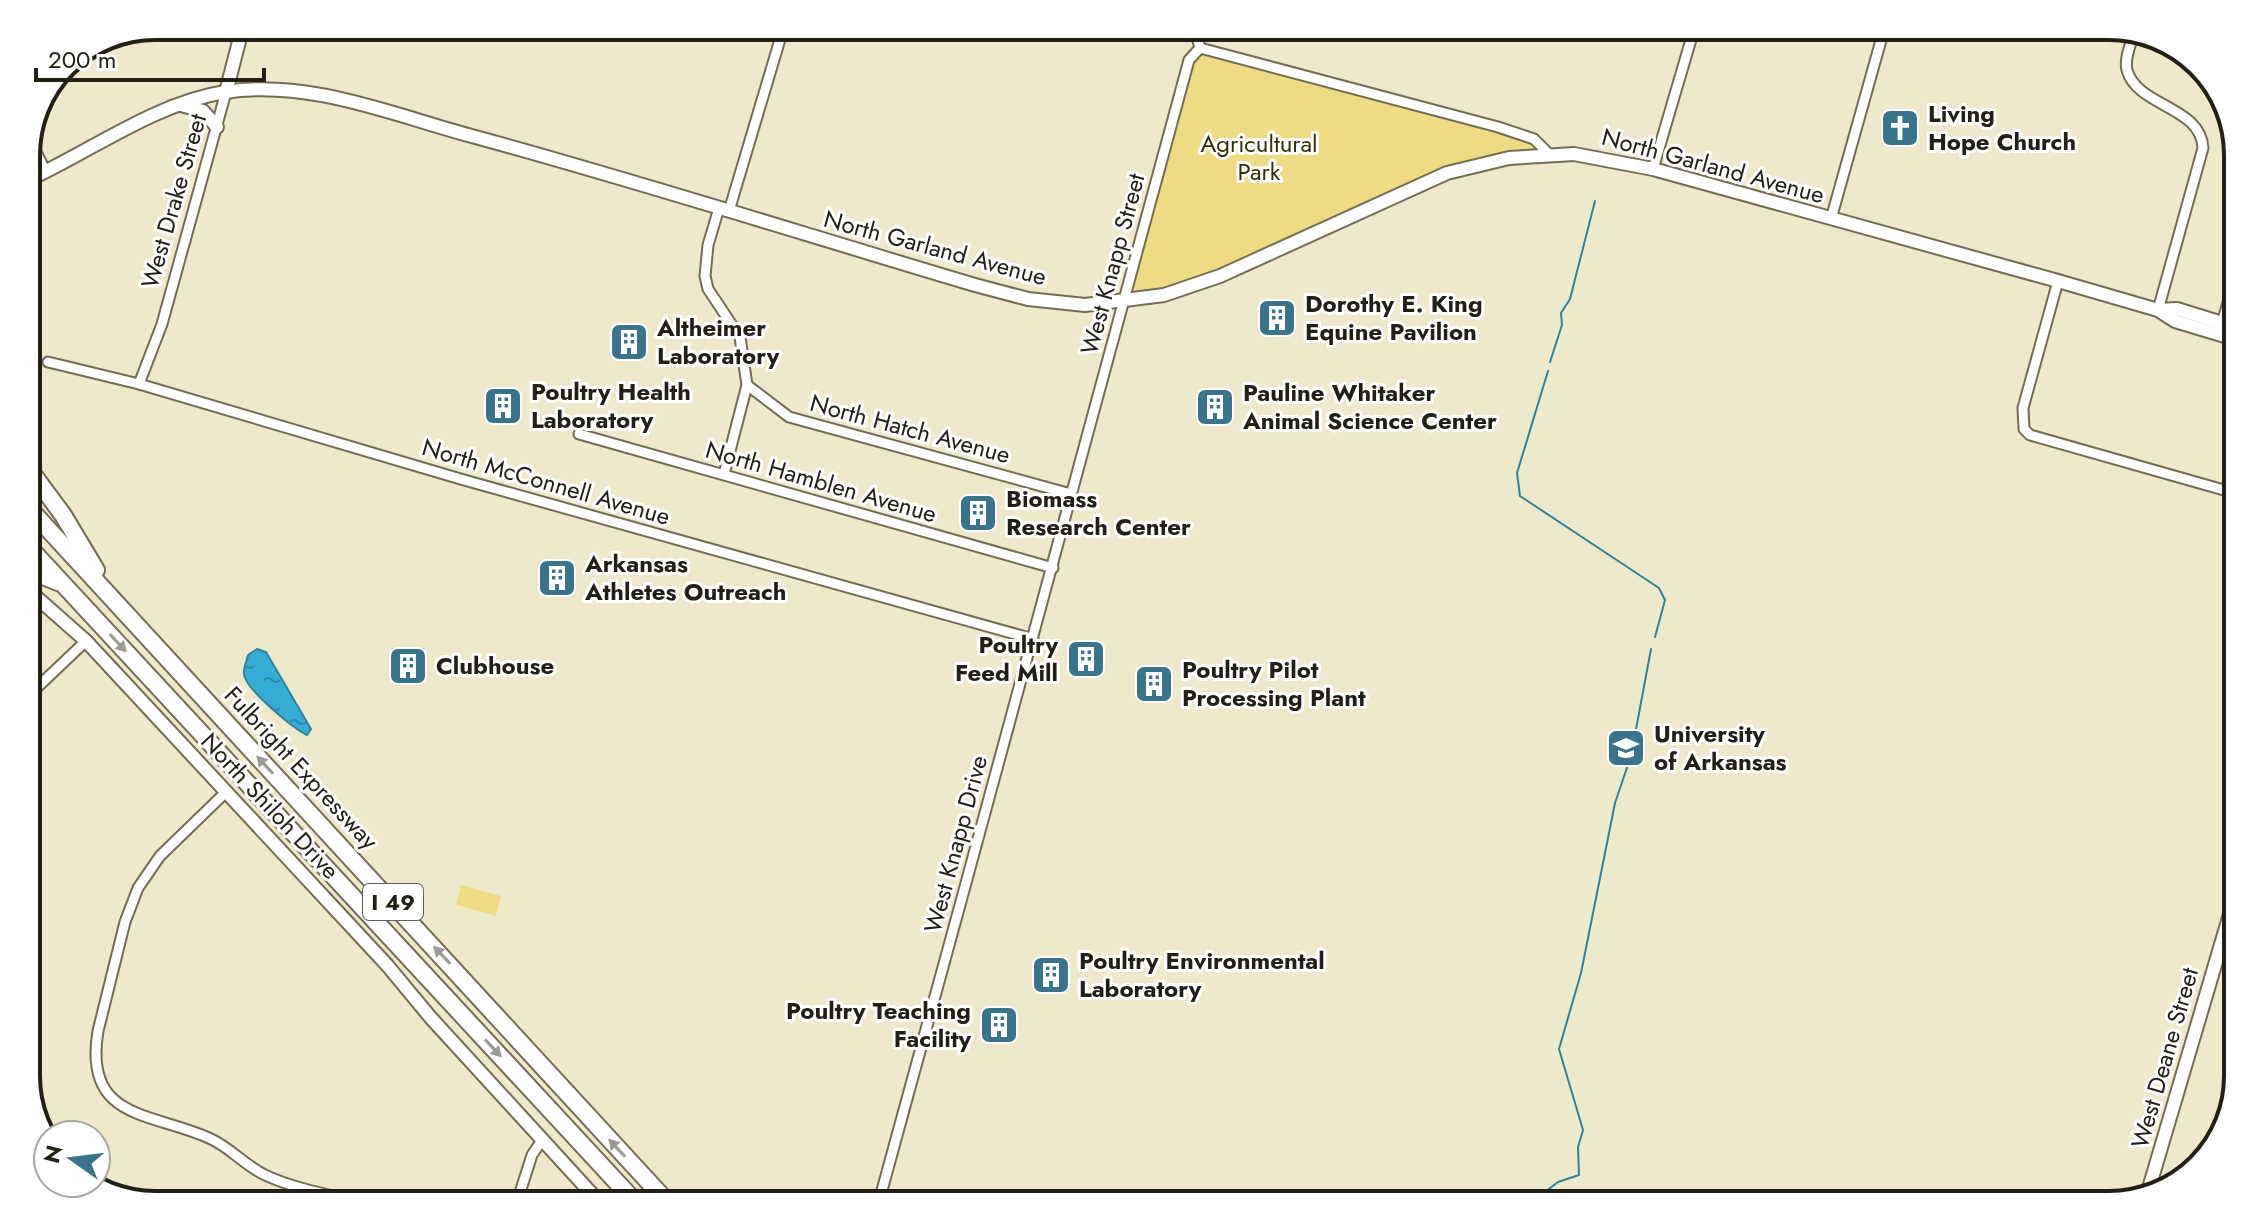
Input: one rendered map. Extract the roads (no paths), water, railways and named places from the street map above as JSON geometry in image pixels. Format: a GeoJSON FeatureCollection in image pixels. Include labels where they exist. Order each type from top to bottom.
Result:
{"type":"FeatureCollection","features":[{"type":"Feature","properties":{"kind":"highway"},"geometry":{"type":"LineString","coordinates":[[40,484],[63,515],[115,601]]}},
{"type":"Feature","properties":{"kind":"highway","name":"Fulbright Expressway"},"geometry":{"type":"LineString","coordinates":[[40,520],[657,1191]]}},
{"type":"Feature","properties":{"kind":"highway","name":"Fulbright Expressway"},"geometry":{"type":"LineString","coordinates":[[40,559],[625,1191]]}},
{"type":"Feature","properties":{"kind":"highway"},"geometry":{"type":"LineString","coordinates":[[40,575],[65,585]]}},
{"type":"Feature","properties":{"kind":"main road","name":"West Drake Street"},"geometry":{"type":"LineString","coordinates":[[226,92],[239,40]]}},
{"type":"Feature","properties":{"kind":"main road","name":"North Garland Avenue"},"geometry":{"type":"LineString","coordinates":[[40,175],[181,105],[226,92],[286,90],[336,99],[1028,299],[1085,305],[1164,295],[1220,276],[1447,173],[1500,160],[1550,155],[1595,156],[1653,169],[2058,281],[2158,310],[2175,321],[2224,336]]}},
{"type":"Feature","properties":{"kind":"main road"},"geometry":{"type":"LineString","coordinates":[[181,105],[203,111],[217,127]]}},
{"type":"Feature","properties":{"kind":"main road","name":"North Garland Avenue"},"geometry":{"type":"LineString","coordinates":[[2158,310],[2177,309],[2222,323]]}},
{"type":"Feature","properties":{"kind":"main road","name":"North Shiloh Drive"},"geometry":{"type":"LineString","coordinates":[[40,600],[86,641],[387,965],[589,1191]]}},
{"type":"Feature","properties":{"kind":"main road","name":"West Deane Street"},"geometry":{"type":"LineString","coordinates":[[2151,1183],[2224,934]]}},
{"type":"Feature","properties":{"kind":"street"},"geometry":{"type":"LineString","coordinates":[[724,474],[747,385],[740,337],[708,289],[705,276],[708,245],[724,209],[779,40]]}},
{"type":"Feature","properties":{"kind":"street"},"geometry":{"type":"LineString","coordinates":[[1198,40],[1200,48],[1498,127],[1534,139],[1550,155]]}},
{"type":"Feature","properties":{"kind":"street"},"geometry":{"type":"LineString","coordinates":[[1653,169],[1691,40]]}},
{"type":"Feature","properties":{"kind":"street"},"geometry":{"type":"LineString","coordinates":[[1831,219],[1881,40]]}},
{"type":"Feature","properties":{"kind":"street"},"geometry":{"type":"LineString","coordinates":[[2132,43],[2126,68],[2135,86],[2187,120],[2203,138],[2203,148],[2158,310]]}},
{"type":"Feature","properties":{"kind":"street","name":"West Knapp Street"},"geometry":{"type":"LineString","coordinates":[[1071,494],[1189,60],[1200,48]]}},
{"type":"Feature","properties":{"kind":"street","name":"West Drake Street"},"geometry":{"type":"LineString","coordinates":[[139,384],[162,324],[226,92]]}},
{"type":"Feature","properties":{"kind":"street"},"geometry":{"type":"LineString","coordinates":[[40,160],[46,172]]}},
{"type":"Feature","properties":{"kind":"street"},"geometry":{"type":"LineString","coordinates":[[2058,281],[2023,408],[2024,429],[2030,435],[2224,490]]}},
{"type":"Feature","properties":{"kind":"street"},"geometry":{"type":"LineString","coordinates":[[2222,323],[2224,316]]}},
{"type":"Feature","properties":{"kind":"street","name":"North McConnell Avenue"},"geometry":{"type":"LineString","coordinates":[[48,362],[139,384],[454,477],[1033,639]]}},
{"type":"Feature","properties":{"kind":"street","name":"North Hatch Avenue"},"geometry":{"type":"LineString","coordinates":[[747,385],[789,417],[1071,494]]}},
{"type":"Feature","properties":{"kind":"street","name":"North Hamblen Avenue"},"geometry":{"type":"LineString","coordinates":[[579,434],[1053,568]]}},
{"type":"Feature","properties":{"kind":"street","name":"West Knapp Drive"},"geometry":{"type":"LineString","coordinates":[[882,1191],[1071,494]]}},
{"type":"Feature","properties":{"kind":"street"},"geometry":{"type":"LineString","coordinates":[[40,685],[86,641]]}},
{"type":"Feature","properties":{"kind":"street"},"geometry":{"type":"LineString","coordinates":[[226,792],[160,856],[134,896],[98,1031],[95,1051],[97,1070],[104,1087],[128,1112],[205,1135],[275,1179],[319,1191]]}},
{"type":"Feature","properties":{"kind":"street"},"geometry":{"type":"LineString","coordinates":[[520,1191],[532,1155],[542,1140]]}},
{"type":"Feature","properties":{"kind":"water"},"geometry":{"type":"Polygon","coordinates":[[[257,649],[266,652],[311,729],[307,735],[271,708],[246,681],[244,672],[248,655],[257,649]]]}},
{"type":"Feature","properties":{"kind":"waterway"},"geometry":{"type":"LineString","coordinates":[[1550,362],[1562,325],[1561,313],[1570,299],[1595,201]]}},
{"type":"Feature","properties":{"kind":"waterway"},"geometry":{"type":"LineString","coordinates":[[1548,371],[1517,473],[1520,496],[1659,588],[1665,600],[1655,637]]}},
{"type":"Feature","properties":{"kind":"waterway"},"geometry":{"type":"LineString","coordinates":[[1546,1191],[1558,1182],[1579,1175],[1578,1147],[1583,1130],[1559,1049],[1581,973],[1615,803],[1631,756],[1651,649]]}},
{"type":"Feature","properties":{"kind":"place","name":"Living Hope Church"},"geometry":{"type":"Point","coordinates":[1900,128]}},
{"type":"Feature","properties":{"kind":"place","name":"Dorothy E. King Equine Pavilion"},"geometry":{"type":"Point","coordinates":[1277,318]}},
{"type":"Feature","properties":{"kind":"place","name":"Altheimer Laboratory"},"geometry":{"type":"Point","coordinates":[629,342]}},
{"type":"Feature","properties":{"kind":"place","name":"Poultry Health Laboratory"},"geometry":{"type":"Point","coordinates":[503,406]}},
{"type":"Feature","properties":{"kind":"place","name":"Pauline Whitaker Animal Science Center"},"geometry":{"type":"Point","coordinates":[1215,407]}},
{"type":"Feature","properties":{"kind":"place","name":"Biomass Research Center"},"geometry":{"type":"Point","coordinates":[978,513]}},
{"type":"Feature","properties":{"kind":"place","name":"Arkansas Athletes Outreach"},"geometry":{"type":"Point","coordinates":[557,578]}},
{"type":"Feature","properties":{"kind":"place","name":"Poultry Feed Mill"},"geometry":{"type":"Point","coordinates":[1086,659]}},
{"type":"Feature","properties":{"kind":"place","name":"Clubhouse"},"geometry":{"type":"Point","coordinates":[408,666]}},
{"type":"Feature","properties":{"kind":"place","name":"Poultry Pilot Processing Plant"},"geometry":{"type":"Point","coordinates":[1154,684]}},
{"type":"Feature","properties":{"kind":"place","name":"University of Arkansas"},"geometry":{"type":"Point","coordinates":[1626,748]}},
{"type":"Feature","properties":{"kind":"place","name":"Poultry Environmental Laboratory"},"geometry":{"type":"Point","coordinates":[1051,975]}},
{"type":"Feature","properties":{"kind":"place","name":"Poultry Teaching Facility"},"geometry":{"type":"Point","coordinates":[999,1025]}},
{"type":"Feature","properties":{"kind":"park label","name":"Agricultural Park"},"geometry":{"type":"Point","coordinates":[1259,158]}}]}
